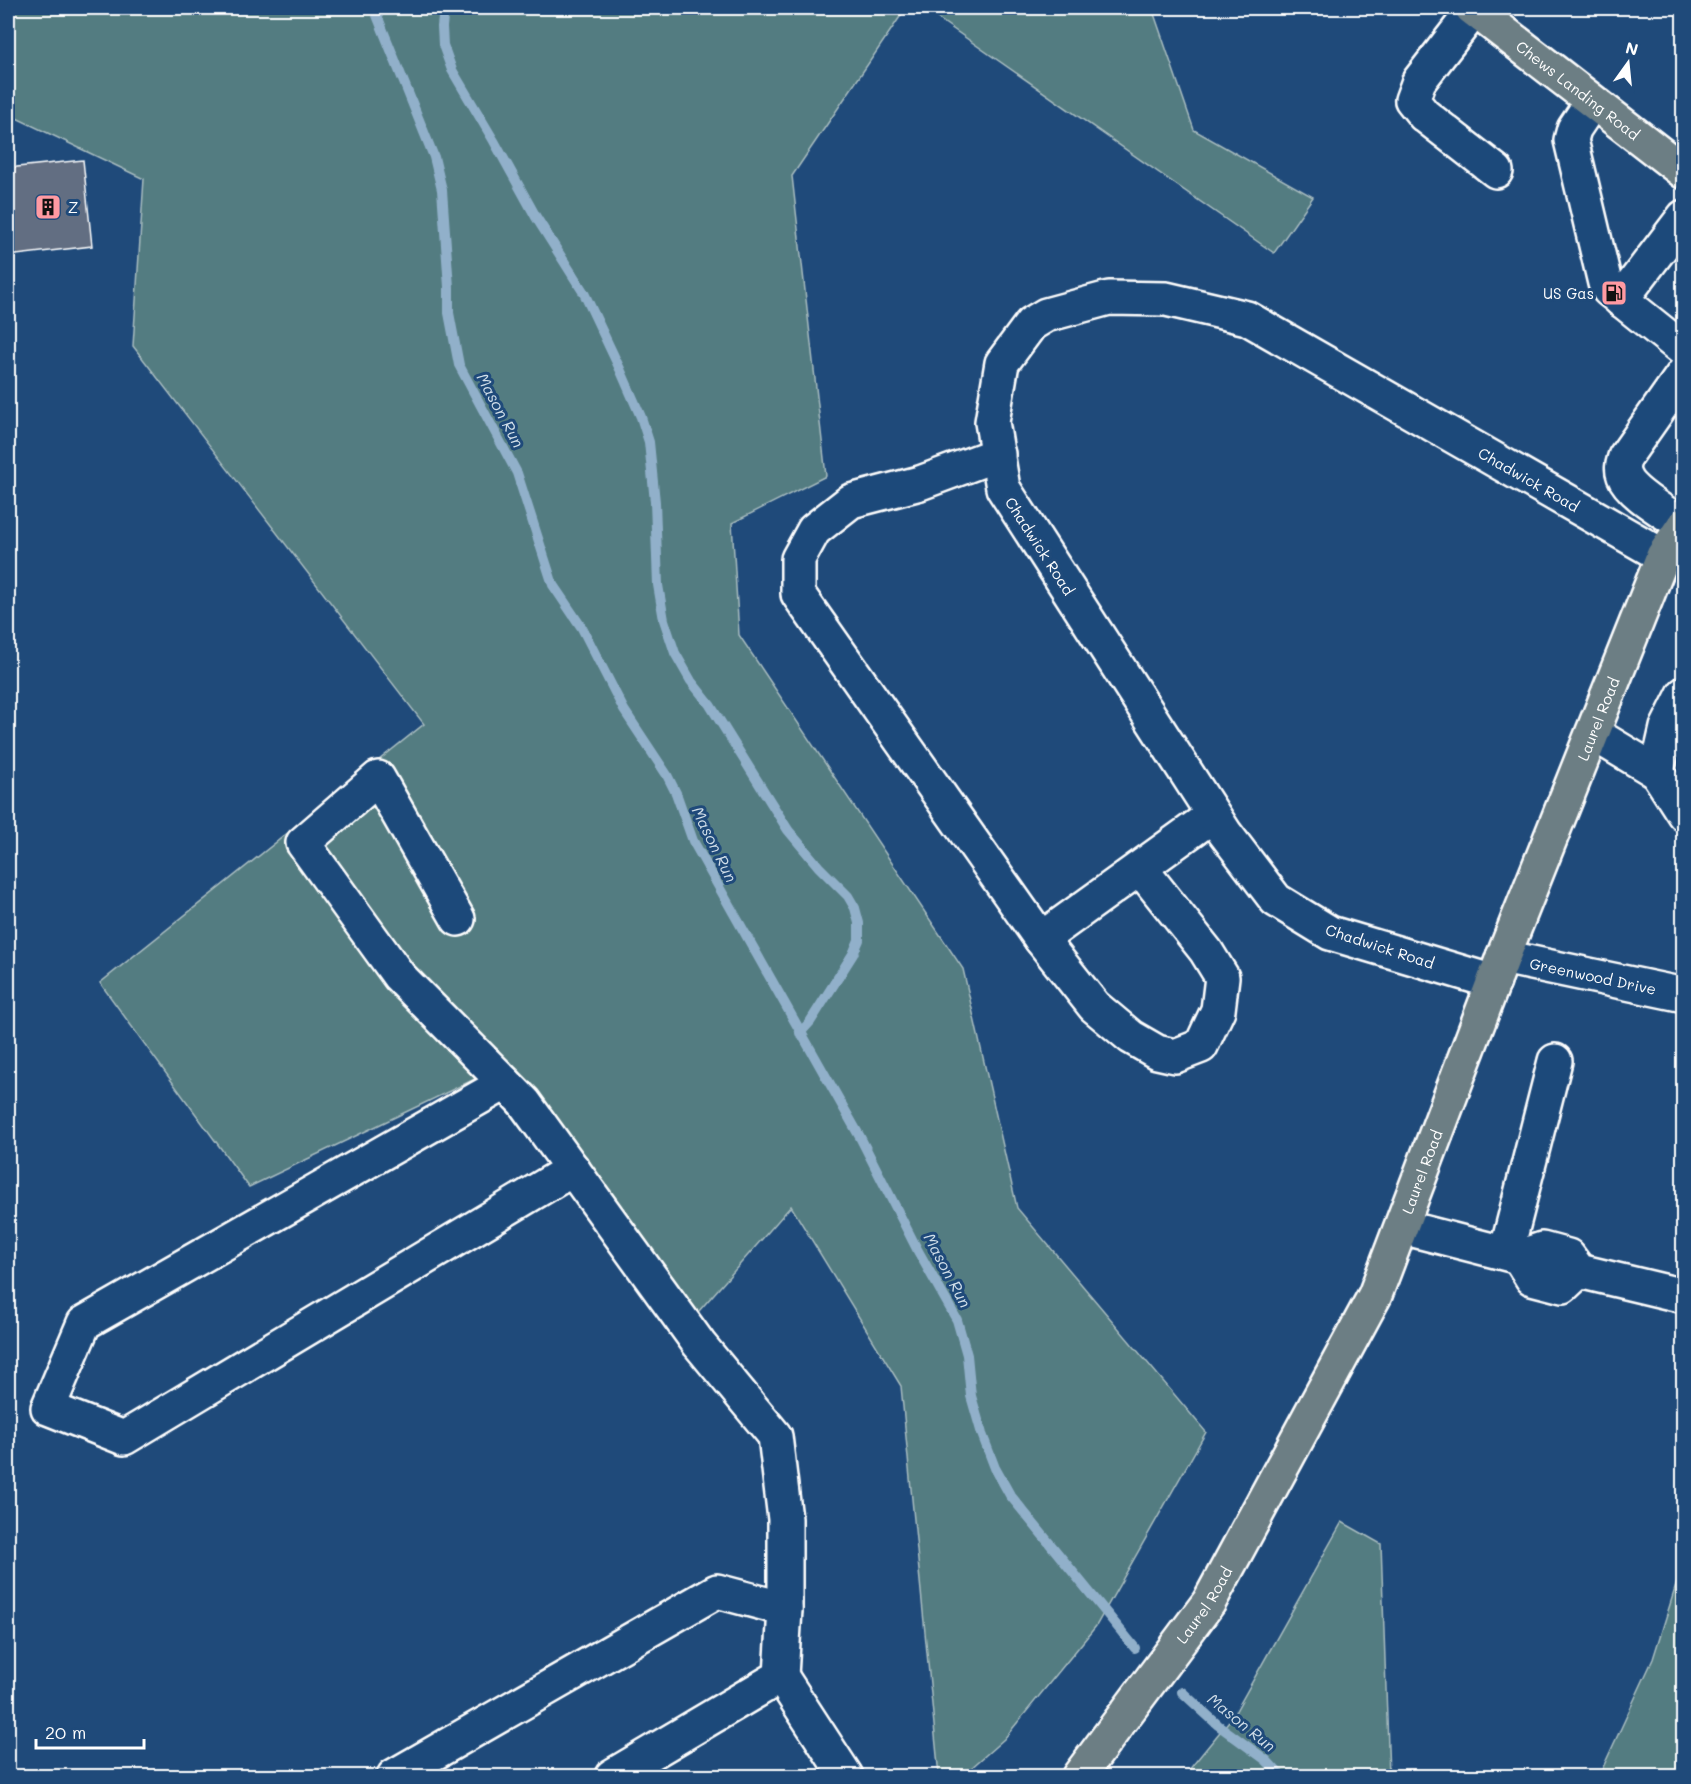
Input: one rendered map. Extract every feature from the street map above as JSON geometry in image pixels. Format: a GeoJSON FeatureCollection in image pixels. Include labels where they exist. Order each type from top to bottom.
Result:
{"type":"FeatureCollection","features":[{"type":"Feature","properties":{"kind":"main road","name":"Chews Landing Road"},"geometry":{"type":"LineString","coordinates":[[1473,9],[1683,172]]}},
{"type":"Feature","properties":{"kind":"main road","name":"Laurel Road"},"geometry":{"type":"LineString","coordinates":[[1079,1776],[1209,1602],[1375,1295],[1498,969],[1664,556],[1683,525]]}},
{"type":"Feature","properties":{"kind":"street"},"geometry":{"type":"LineString","coordinates":[[1473,9],[1419,81],[1412,100],[1424,115],[1496,171]]}},
{"type":"Feature","properties":{"kind":"street"},"geometry":{"type":"LineString","coordinates":[[1592,102],[1574,129],[1571,140],[1605,283],[1621,300],[1683,350]]}},
{"type":"Feature","properties":{"kind":"street"},"geometry":{"type":"LineString","coordinates":[[1621,300],[1683,217]]}},
{"type":"Feature","properties":{"kind":"street","name":"Chadwick Road"},"geometry":{"type":"LineString","coordinates":[[1498,969],[1330,933],[1276,900],[1213,815],[1003,488],[992,422],[1002,363],[1030,324],[1046,315],[1109,298],[1166,299],[1247,318],[1664,556]]}},
{"type":"Feature","properties":{"kind":"street"},"geometry":{"type":"LineString","coordinates":[[1683,372],[1625,457],[1622,466],[1624,478],[1633,489],[1683,525]]}},
{"type":"Feature","properties":{"kind":"street"},"geometry":{"type":"LineString","coordinates":[[998,454],[920,483],[851,501],[814,530],[798,559],[798,594],[1041,939],[1094,1006],[1131,1038],[1157,1052],[1175,1056],[1201,1046],[1218,1010],[1222,977],[1206,951],[1140,868]]}},
{"type":"Feature","properties":{"kind":"street"},"geometry":{"type":"LineString","coordinates":[[1656,772],[1667,728],[1683,694]]}},
{"type":"Feature","properties":{"kind":"street"},"geometry":{"type":"LineString","coordinates":[[1593,734],[1656,772],[1683,814]]}},
{"type":"Feature","properties":{"kind":"street"},"geometry":{"type":"LineString","coordinates":[[458,919],[378,778],[303,843],[399,976],[524,1102],[699,1344],[774,1436],[785,1519],[785,1610],[780,1676],[846,1776]]}},
{"type":"Feature","properties":{"kind":"street"},"geometry":{"type":"LineString","coordinates":[[1041,939],[1213,815]]}},
{"type":"Feature","properties":{"kind":"street","name":"Greenwood Drive"},"geometry":{"type":"LineString","coordinates":[[1498,969],[1683,995]]}},
{"type":"Feature","properties":{"kind":"street"},"geometry":{"type":"LineString","coordinates":[[1512,1255],[1555,1061]]}},
{"type":"Feature","properties":{"kind":"street"},"geometry":{"type":"LineString","coordinates":[[505,1083],[84,1323],[48,1408],[124,1438],[573,1169]]}},
{"type":"Feature","properties":{"kind":"street"},"geometry":{"type":"LineString","coordinates":[[1402,1227],[1512,1255],[1532,1278],[1563,1286],[1580,1271],[1683,1296]]}},
{"type":"Feature","properties":{"kind":"street"},"geometry":{"type":"LineString","coordinates":[[394,1776],[717,1591],[785,1610]]}},
{"type":"Feature","properties":{"kind":"street"},"geometry":{"type":"LineString","coordinates":[[612,1776],[780,1676]]}},
{"type":"Feature","properties":{"kind":"green space"},"geometry":{"type":"Polygon","coordinates":[[[8,8],[906,8],[792,176],[826,476],[732,523],[739,635],[963,969],[1017,1208],[1206,1432],[1096,1626],[1004,1739],[962,1776],[939,1776],[901,1386],[791,1206],[677,1336],[481,1076],[249,1187],[100,983],[424,724],[133,346],[144,179],[8,114],[8,8]]]}},
{"type":"Feature","properties":{"kind":"green space"},"geometry":{"type":"Polygon","coordinates":[[[923,8],[1152,8],[1194,130],[1313,197],[1274,253],[923,8]]]}},
{"type":"Feature","properties":{"kind":"green space"},"geometry":{"type":"Polygon","coordinates":[[[1342,1522],[1381,1544],[1389,1776],[1184,1776],[1233,1716],[1342,1522]]]}},
{"type":"Feature","properties":{"kind":"green space"},"geometry":{"type":"Polygon","coordinates":[[[1683,1563],[1683,1776],[1599,1776],[1653,1659],[1683,1563]]]}},
{"type":"Feature","properties":{"kind":"building","name":"Z"},"geometry":{"type":"Polygon","coordinates":[[[83,160],[92,246],[8,256],[8,168],[83,160]]]}},
{"type":"Feature","properties":{"kind":"waterway","name":"Mason Run"},"geometry":{"type":"LineString","coordinates":[[374,8],[434,157],[442,190],[449,313],[459,365],[517,473],[553,585],[582,628],[624,710],[667,775],[693,841],[860,1137],[918,1251],[957,1320],[967,1355],[971,1396],[995,1468],[1010,1495],[1135,1648]]}},
{"type":"Feature","properties":{"kind":"waterway"},"geometry":{"type":"LineString","coordinates":[[444,8],[443,45],[452,70],[536,217],[584,293],[641,417],[649,442],[655,502],[658,585],[664,620],[675,653],[788,830],[819,867],[848,896],[855,908],[859,923],[859,940],[853,954],[810,1022],[800,1033]]}},
{"type":"Feature","properties":{"kind":"waterway","name":"Mason Run"},"geometry":{"type":"LineString","coordinates":[[1182,1692],[1218,1725],[1266,1760],[1281,1776]]}},
{"type":"Feature","properties":{"kind":"place","name":"Z"},"geometry":{"type":"Point","coordinates":[48,207]}},
{"type":"Feature","properties":{"kind":"place","name":"US Gas"},"geometry":{"type":"Point","coordinates":[1614,293]}}]}
